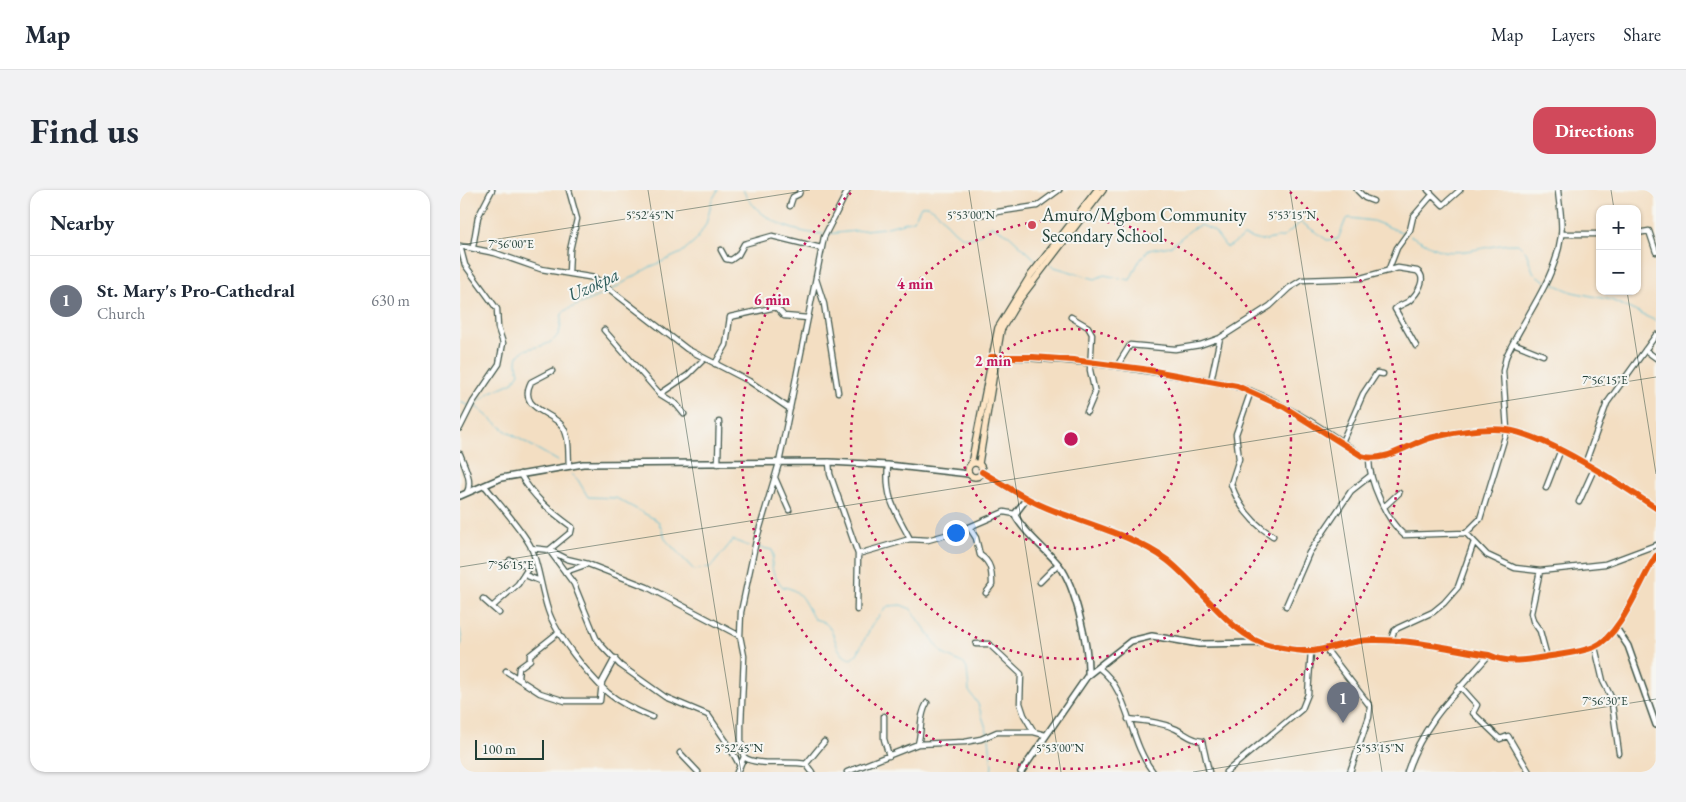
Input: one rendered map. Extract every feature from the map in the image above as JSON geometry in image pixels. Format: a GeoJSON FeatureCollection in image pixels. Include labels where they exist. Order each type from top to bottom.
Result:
{"type":"FeatureCollection","features":[{"type":"Feature","properties":{"kind":"main road"},"geometry":{"type":"LineString","coordinates":[[1097,190],[1030,276],[1005,313],[994,340],[993,357],[978,463],[982,472],[977,477],[969,474],[968,468],[971,464],[993,357],[1001,330],[1014,307],[1103,190]]}},
{"type":"Feature","properties":{"kind":"main road"},"geometry":{"type":"LineString","coordinates":[[971,464],[978,463]]}},
{"type":"Feature","properties":{"kind":"street"},"geometry":{"type":"LineString","coordinates":[[473,247],[478,217],[492,190]]}},
{"type":"Feature","properties":{"kind":"street"},"geometry":{"type":"LineString","coordinates":[[569,190],[577,219],[570,250],[569,273]]}},
{"type":"Feature","properties":{"kind":"street"},"geometry":{"type":"LineString","coordinates":[[790,206],[793,197],[799,194],[800,190]]}},
{"type":"Feature","properties":{"kind":"street"},"geometry":{"type":"LineString","coordinates":[[737,772],[744,757],[741,748],[741,725],[744,656],[740,636],[740,612],[756,541],[779,463],[825,234],[848,190]]}},
{"type":"Feature","properties":{"kind":"street"},"geometry":{"type":"LineString","coordinates":[[977,215],[1037,206],[1059,190]]}},
{"type":"Feature","properties":{"kind":"street"},"geometry":{"type":"LineString","coordinates":[[1357,190],[1365,198],[1373,201]]}},
{"type":"Feature","properties":{"kind":"street"},"geometry":{"type":"LineString","coordinates":[[1428,190],[1443,205],[1460,190]]}},
{"type":"Feature","properties":{"kind":"street"},"geometry":{"type":"LineString","coordinates":[[1369,459],[1370,476],[1392,521],[1404,535],[1466,533],[1480,519],[1507,430],[1503,371],[1506,358],[1549,278],[1561,234],[1558,190]]}},
{"type":"Feature","properties":{"kind":"street"},"geometry":{"type":"LineString","coordinates":[[1388,271],[1397,248],[1410,230],[1413,217],[1432,195]]}},
{"type":"Feature","properties":{"kind":"street"},"geometry":{"type":"LineString","coordinates":[[1641,232],[1649,231],[1656,252]]}},
{"type":"Feature","properties":{"kind":"street"},"geometry":{"type":"LineString","coordinates":[[1561,234],[1596,234]]}},
{"type":"Feature","properties":{"kind":"street"},"geometry":{"type":"LineString","coordinates":[[721,250],[726,259],[731,260],[738,254],[744,244],[772,236],[822,248]]}},
{"type":"Feature","properties":{"kind":"street"},"geometry":{"type":"LineString","coordinates":[[460,428],[473,402],[499,364],[503,343],[498,328],[496,309],[465,265],[460,246],[473,247],[541,269],[589,275],[610,287],[670,337],[704,359],[749,381],[790,409]]}},
{"type":"Feature","properties":{"kind":"street"},"geometry":{"type":"LineString","coordinates":[[1117,366],[1130,345],[1175,349],[1200,345],[1220,338],[1270,306],[1302,280],[1361,278],[1407,268],[1417,271],[1423,281],[1410,300],[1395,308],[1416,346]]}},
{"type":"Feature","properties":{"kind":"street"},"geometry":{"type":"LineString","coordinates":[[816,279],[824,304],[838,392]]}},
{"type":"Feature","properties":{"kind":"street"},"geometry":{"type":"LineString","coordinates":[[716,364],[726,342],[730,317],[776,307],[784,316],[808,318]]}},
{"type":"Feature","properties":{"kind":"street"},"geometry":{"type":"LineString","coordinates":[[1071,317],[1091,330],[1090,374],[1095,387],[1095,393],[1087,412]]}},
{"type":"Feature","properties":{"kind":"street"},"geometry":{"type":"LineString","coordinates":[[604,330],[660,394],[676,404],[684,414]]}},
{"type":"Feature","properties":{"kind":"street"},"geometry":{"type":"LineString","coordinates":[[1585,464],[1607,403],[1656,335]]}},
{"type":"Feature","properties":{"kind":"street"},"geometry":{"type":"LineString","coordinates":[[1212,381],[1220,338]]}},
{"type":"Feature","properties":{"kind":"street"},"geometry":{"type":"LineString","coordinates":[[1513,343],[1543,355]]}},
{"type":"Feature","properties":{"kind":"street"},"geometry":{"type":"LineString","coordinates":[[1645,350],[1656,358]]}},
{"type":"Feature","properties":{"kind":"street"},"geometry":{"type":"LineString","coordinates":[[993,357],[1033,357],[1090,362],[1212,381],[1251,391],[1284,407],[1369,459],[1393,454],[1434,437],[1485,430],[1507,430],[1542,442],[1594,468],[1656,508]]}},
{"type":"Feature","properties":{"kind":"street"},"geometry":{"type":"LineString","coordinates":[[660,394],[688,375],[704,359]]}},
{"type":"Feature","properties":{"kind":"street"},"geometry":{"type":"LineString","coordinates":[[552,371],[531,382],[528,395],[531,403],[538,410],[563,427],[567,437],[569,466]]}},
{"type":"Feature","properties":{"kind":"street"},"geometry":{"type":"LineString","coordinates":[[1342,442],[1369,384],[1377,372],[1383,374]]}},
{"type":"Feature","properties":{"kind":"street"},"geometry":{"type":"LineString","coordinates":[[1251,391],[1236,434],[1239,459],[1232,484],[1241,505],[1250,519],[1273,536]]}},
{"type":"Feature","properties":{"kind":"street"},"geometry":{"type":"LineString","coordinates":[[718,464],[719,422]]}},
{"type":"Feature","properties":{"kind":"street"},"geometry":{"type":"LineString","coordinates":[[1546,488],[1560,452]]}},
{"type":"Feature","properties":{"kind":"street"},"geometry":{"type":"LineString","coordinates":[[460,454],[469,479],[467,492]]}},
{"type":"Feature","properties":{"kind":"street"},"geometry":{"type":"LineString","coordinates":[[829,462],[830,474],[858,554],[857,610]]}},
{"type":"Feature","properties":{"kind":"street"},"geometry":{"type":"LineString","coordinates":[[460,496],[520,474],[569,466],[610,463],[829,462],[888,465],[969,474]]}},
{"type":"Feature","properties":{"kind":"street"},"geometry":{"type":"LineString","coordinates":[[888,465],[887,484],[890,501],[910,539]]}},
{"type":"Feature","properties":{"kind":"street"},"geometry":{"type":"LineString","coordinates":[[1579,502],[1594,468]]}},
{"type":"Feature","properties":{"kind":"street"},"geometry":{"type":"LineString","coordinates":[[982,472],[1027,498],[1060,513],[1090,522],[1154,552],[1167,560],[1242,631],[1262,643]]}},
{"type":"Feature","properties":{"kind":"street"},"geometry":{"type":"LineString","coordinates":[[520,474],[531,493],[548,511],[572,528],[571,532],[549,550]]}},
{"type":"Feature","properties":{"kind":"street"},"geometry":{"type":"LineString","coordinates":[[1286,606],[1309,553],[1350,491],[1370,476]]}},
{"type":"Feature","properties":{"kind":"street"},"geometry":{"type":"LineString","coordinates":[[775,477],[789,510]]}},
{"type":"Feature","properties":{"kind":"street"},"geometry":{"type":"LineString","coordinates":[[485,486],[524,536],[531,548],[550,616],[559,632],[590,674],[609,693],[634,710],[652,717]]}},
{"type":"Feature","properties":{"kind":"street"},"geometry":{"type":"LineString","coordinates":[[1385,506],[1399,493]]}},
{"type":"Feature","properties":{"kind":"street"},"geometry":{"type":"LineString","coordinates":[[1015,514],[1027,498]]}},
{"type":"Feature","properties":{"kind":"street"},"geometry":{"type":"LineString","coordinates":[[858,554],[910,539],[928,540],[969,527],[1004,512],[1015,514]]}},
{"type":"Feature","properties":{"kind":"street"},"geometry":{"type":"LineString","coordinates":[[1015,514],[1018,522],[1058,564],[1073,590],[1087,660],[1088,675]]}},
{"type":"Feature","properties":{"kind":"street"},"geometry":{"type":"LineString","coordinates":[[969,527],[976,538],[980,555],[986,558],[991,570],[992,585],[986,593]]}},
{"type":"Feature","properties":{"kind":"street"},"geometry":{"type":"LineString","coordinates":[[1466,533],[1487,555],[1524,570],[1540,571],[1605,564],[1656,545]]}},
{"type":"Feature","properties":{"kind":"street"},"geometry":{"type":"LineString","coordinates":[[1391,640],[1394,631],[1433,612],[1458,587],[1474,542]]}},
{"type":"Feature","properties":{"kind":"street"},"geometry":{"type":"LineString","coordinates":[[531,548],[549,550],[567,560],[588,564],[647,587],[740,636]]}},
{"type":"Feature","properties":{"kind":"street"},"geometry":{"type":"LineString","coordinates":[[549,550],[580,596],[596,638],[631,674],[665,697],[708,715],[728,744],[740,766]]}},
{"type":"Feature","properties":{"kind":"street"},"geometry":{"type":"LineString","coordinates":[[1021,772],[1088,675],[1100,668],[1131,641],[1145,636],[1160,636],[1199,644],[1262,643],[1311,651],[1364,640],[1391,640],[1489,655],[1501,660],[1520,661],[1547,657],[1595,647],[1616,628],[1656,556]]}},
{"type":"Feature","properties":{"kind":"street"},"geometry":{"type":"LineString","coordinates":[[510,560],[529,567],[536,567]]}},
{"type":"Feature","properties":{"kind":"street"},"geometry":{"type":"LineString","coordinates":[[565,572],[588,564]]}},
{"type":"Feature","properties":{"kind":"street"},"geometry":{"type":"LineString","coordinates":[[1040,582],[1058,564]]}},
{"type":"Feature","properties":{"kind":"street"},"geometry":{"type":"LineString","coordinates":[[492,607],[525,575],[529,567]]}},
{"type":"Feature","properties":{"kind":"street"},"geometry":{"type":"LineString","coordinates":[[1540,571],[1531,613],[1533,621],[1540,631],[1547,657]]}},
{"type":"Feature","properties":{"kind":"street"},"geometry":{"type":"LineString","coordinates":[[525,575],[540,581]]}},
{"type":"Feature","properties":{"kind":"street"},"geometry":{"type":"LineString","coordinates":[[483,599],[499,613]]}},
{"type":"Feature","properties":{"kind":"street"},"geometry":{"type":"LineString","coordinates":[[1616,628],[1628,646],[1656,725]]}},
{"type":"Feature","properties":{"kind":"street"},"geometry":{"type":"LineString","coordinates":[[1242,631],[1244,638],[1242,643]]}},
{"type":"Feature","properties":{"kind":"street"},"geometry":{"type":"LineString","coordinates":[[518,678],[519,668],[530,660],[530,655],[559,632]]}},
{"type":"Feature","properties":{"kind":"street"},"geometry":{"type":"LineString","coordinates":[[976,644],[989,644],[1021,674],[1020,704],[1034,732]]}},
{"type":"Feature","properties":{"kind":"street"},"geometry":{"type":"LineString","coordinates":[[1595,647],[1603,681],[1611,697],[1620,753]]}},
{"type":"Feature","properties":{"kind":"street"},"geometry":{"type":"LineString","coordinates":[[1325,648],[1370,706],[1369,717],[1350,772]]}},
{"type":"Feature","properties":{"kind":"street"},"geometry":{"type":"LineString","coordinates":[[1226,772],[1302,709],[1308,694],[1311,651]]}},
{"type":"Feature","properties":{"kind":"street"},"geometry":{"type":"LineString","coordinates":[[1407,772],[1424,734],[1448,699],[1489,655]]}},
{"type":"Feature","properties":{"kind":"street"},"geometry":{"type":"LineString","coordinates":[[506,671],[540,693],[565,702],[600,701],[602,682],[615,658]]}},
{"type":"Feature","properties":{"kind":"street"},"geometry":{"type":"LineString","coordinates":[[1087,660],[1109,676],[1121,696],[1138,749],[1153,772]]}},
{"type":"Feature","properties":{"kind":"street"},"geometry":{"type":"LineString","coordinates":[[1460,686],[1477,705],[1473,713],[1500,739],[1508,736],[1529,772]]}},
{"type":"Feature","properties":{"kind":"street"},"geometry":{"type":"LineString","coordinates":[[918,744],[921,735],[921,713],[927,703]]}},
{"type":"Feature","properties":{"kind":"street"},"geometry":{"type":"LineString","coordinates":[[884,716],[884,738],[889,756]]}},
{"type":"Feature","properties":{"kind":"street"},"geometry":{"type":"LineString","coordinates":[[1128,719],[1152,721],[1176,729],[1192,739],[1202,741],[1209,772]]}},
{"type":"Feature","properties":{"kind":"street"},"geometry":{"type":"LineString","coordinates":[[847,772],[918,744],[965,742],[997,732],[1034,732],[1045,735]]}},
{"type":"Feature","properties":{"kind":"street"},"geometry":{"type":"LineString","coordinates":[[806,764],[824,742]]}},
{"type":"Feature","properties":{"kind":"street"},"geometry":{"type":"LineString","coordinates":[[680,753],[698,772]]}},
{"type":"Feature","properties":{"kind":"street"},"geometry":{"type":"LineString","coordinates":[[744,757],[759,763],[791,761],[806,764],[812,772]]}},
{"type":"Feature","properties":{"kind":"waterway","name":"Uzokpa"},"geometry":{"type":"LineString","coordinates":[[474,405],[491,392],[512,383],[519,373],[517,362],[519,355],[523,351],[553,340],[559,333],[562,314],[566,310],[608,292],[648,268],[681,253],[697,239],[706,224],[712,200],[718,190]]}},
{"type":"Feature","properties":{"kind":"waterway","name":"Uzokpa"},"geometry":{"type":"LineString","coordinates":[[743,190],[749,200],[766,216],[799,231],[823,234]]}},
{"type":"Feature","properties":{"kind":"waterway","name":"Uzokpa"},"geometry":{"type":"LineString","coordinates":[[827,234],[884,228],[914,220],[921,206],[928,206],[940,215],[951,228],[964,237],[975,237],[992,226],[1009,235],[1037,261]]}},
{"type":"Feature","properties":{"kind":"waterway"},"geometry":{"type":"LineString","coordinates":[[1051,266],[1095,279],[1104,275],[1130,280],[1138,263],[1148,250],[1171,246],[1193,228],[1201,225],[1214,231],[1226,247],[1244,236],[1261,241],[1283,237],[1301,222],[1327,240],[1338,239],[1346,219],[1350,218],[1373,221],[1404,233]]}},
{"type":"Feature","properties":{"kind":"waterway"},"geometry":{"type":"LineString","coordinates":[[1411,236],[1439,250],[1452,252],[1518,244],[1526,252],[1534,274],[1546,281]]}},
{"type":"Feature","properties":{"kind":"waterway"},"geometry":{"type":"LineString","coordinates":[[1549,282],[1572,292],[1611,300],[1656,321]]}},
{"type":"Feature","properties":{"kind":"waterway","name":"Uzokpa"},"geometry":{"type":"LineString","coordinates":[[460,402],[470,406]]}},
{"type":"Feature","properties":{"kind":"waterway"},"geometry":{"type":"LineString","coordinates":[[474,405],[506,431],[558,461]]}},
{"type":"Feature","properties":{"kind":"waterway"},"geometry":{"type":"LineString","coordinates":[[570,472],[578,480],[588,497],[616,498],[658,521],[666,540],[694,570],[711,567],[733,540],[751,547]]}},
{"type":"Feature","properties":{"kind":"waterway"},"geometry":{"type":"LineString","coordinates":[[758,547],[772,550],[773,573],[783,587],[799,594],[814,619],[824,622],[829,627],[838,648],[845,657],[851,659],[857,654],[873,623],[888,606],[901,605],[911,609],[943,654],[964,664],[967,669],[969,691],[978,704],[988,734]]}},
{"type":"Feature","properties":{"kind":"waterway"},"geometry":{"type":"LineString","coordinates":[[460,629],[462,642],[460,647]]}},
{"type":"Feature","properties":{"kind":"waterway"},"geometry":{"type":"LineString","coordinates":[[989,738],[991,772]]}},
{"type":"Feature","properties":{"kind":"waterway"},"geometry":{"type":"LineString","coordinates":[[460,765],[464,772]]}},
{"type":"Feature","properties":{"kind":"cycle path"},"geometry":{"type":"LineString","coordinates":[[991,357],[1033,357],[1073,360],[1143,369],[1237,386],[1284,407],[1362,456],[1371,458],[1389,455],[1425,440],[1443,435],[1480,430],[1507,430],[1543,441],[1563,451],[1604,474],[1656,508]]}},
{"type":"Feature","properties":{"kind":"cycle path"},"geometry":{"type":"LineString","coordinates":[[982,472],[1037,503],[1123,536],[1153,551],[1179,570],[1229,622],[1243,633],[1271,646],[1297,650],[1313,651],[1357,641],[1387,640],[1431,645],[1489,655],[1503,660],[1530,659],[1582,651],[1604,641],[1613,632],[1629,607],[1656,556]]}},
{"type":"Feature","properties":{"kind":"place","name":"Amuro/Mgbom Community Secondary School"},"geometry":{"type":"Point","coordinates":[1032,225]}},
{"type":"Feature","properties":{"kind":"place","name":"St. Mary's Pro-Cathedral"},"geometry":{"type":"Point","coordinates":[1343,723]}}]}
